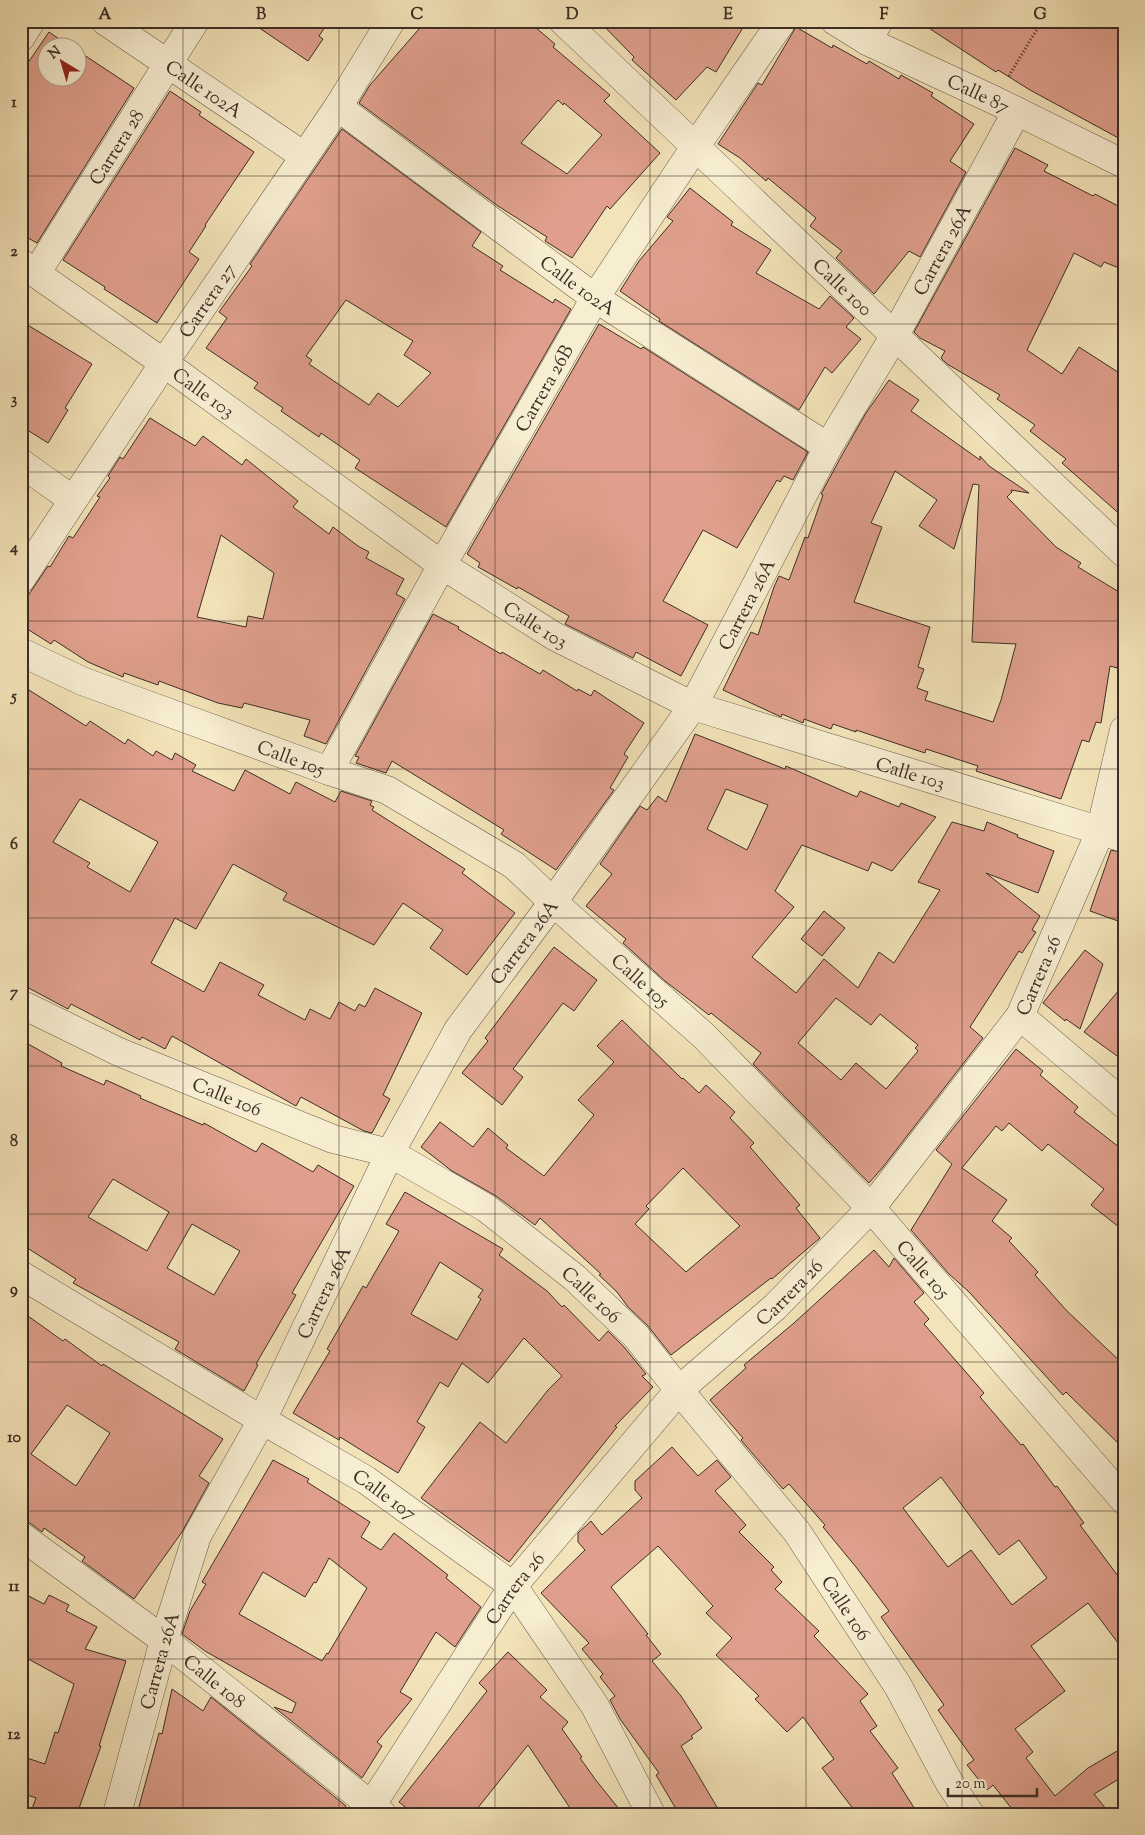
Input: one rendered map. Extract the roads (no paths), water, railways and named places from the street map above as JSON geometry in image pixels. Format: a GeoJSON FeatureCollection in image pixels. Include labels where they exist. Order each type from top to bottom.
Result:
{"type":"FeatureCollection","features":[{"type":"Feature","properties":{"kind":"street"},"geometry":{"type":"LineString","coordinates":[[21,37],[31,21]]}},
{"type":"Feature","properties":{"kind":"street","name":"Calle 102A"},"geometry":{"type":"LineString","coordinates":[[105,21],[304,156]]}},
{"type":"Feature","properties":{"kind":"street","name":"Carrera 28"},"geometry":{"type":"LineString","coordinates":[[29,267],[169,63],[195,21]]}},
{"type":"Feature","properties":{"kind":"street","name":"Carrera 27"},"geometry":{"type":"LineString","coordinates":[[21,579],[164,363],[338,107],[391,21]]}},
{"type":"Feature","properties":{"kind":"street","name":"Calle 100"},"geometry":{"type":"LineString","coordinates":[[563,21],[1124,553]]}},
{"type":"Feature","properties":{"kind":"street","name":"Carrera 26B"},"geometry":{"type":"LineString","coordinates":[[329,771],[442,564],[595,298],[695,147],[782,21]]}},
{"type":"Feature","properties":{"kind":"street","name":"Calle 87"},"geometry":{"type":"LineString","coordinates":[[835,21],[873,31],[1006,105],[1124,164]]}},
{"type":"Feature","properties":{"kind":"street","name":"Carrera 26A"},"geometry":{"type":"LineString","coordinates":[[117,1814],[164,1640],[197,1536],[262,1420],[390,1153],[458,1030],[553,902],[693,706],[828,446],[895,335],[1006,105]]}},
{"type":"Feature","properties":{"kind":"street","name":"Calle 102A"},"geometry":{"type":"LineString","coordinates":[[338,107],[595,298],[828,446]]}},
{"type":"Feature","properties":{"kind":"street","name":"Calle 103"},"geometry":{"type":"LineString","coordinates":[[29,267],[442,564],[554,636],[693,706],[1112,835]]}},
{"type":"Feature","properties":{"kind":"street"},"geometry":{"type":"LineString","coordinates":[[21,463],[73,500]]}},
{"type":"Feature","properties":{"kind":"street","name":"Calle 105"},"geometry":{"type":"LineString","coordinates":[[21,652],[82,681],[329,771],[387,790],[514,865],[704,1036],[871,1208],[1124,1500]]}},
{"type":"Feature","properties":{"kind":"street","name":"Carrera 26"},"geometry":{"type":"LineString","coordinates":[[376,1810],[513,1586],[679,1390],[775,1307],[871,1208],[1020,1016],[1112,835],[1124,730]]}},
{"type":"Feature","properties":{"kind":"street","name":"Calle 106"},"geometry":{"type":"LineString","coordinates":[[21,1004],[119,1052],[324,1135],[390,1153],[486,1208],[575,1278],[636,1336],[797,1532],[898,1686],[949,1782],[970,1814]]}},
{"type":"Feature","properties":{"kind":"street"},"geometry":{"type":"LineString","coordinates":[[1020,1016],[1124,1104]]}},
{"type":"Feature","properties":{"kind":"street","name":"Calle 107"},"geometry":{"type":"LineString","coordinates":[[21,1275],[262,1420],[366,1480],[513,1586],[595,1706],[651,1814]]}},
{"type":"Feature","properties":{"kind":"street","name":"Calle 108"},"geometry":{"type":"LineString","coordinates":[[21,1536],[164,1640],[376,1810]]}}]}
